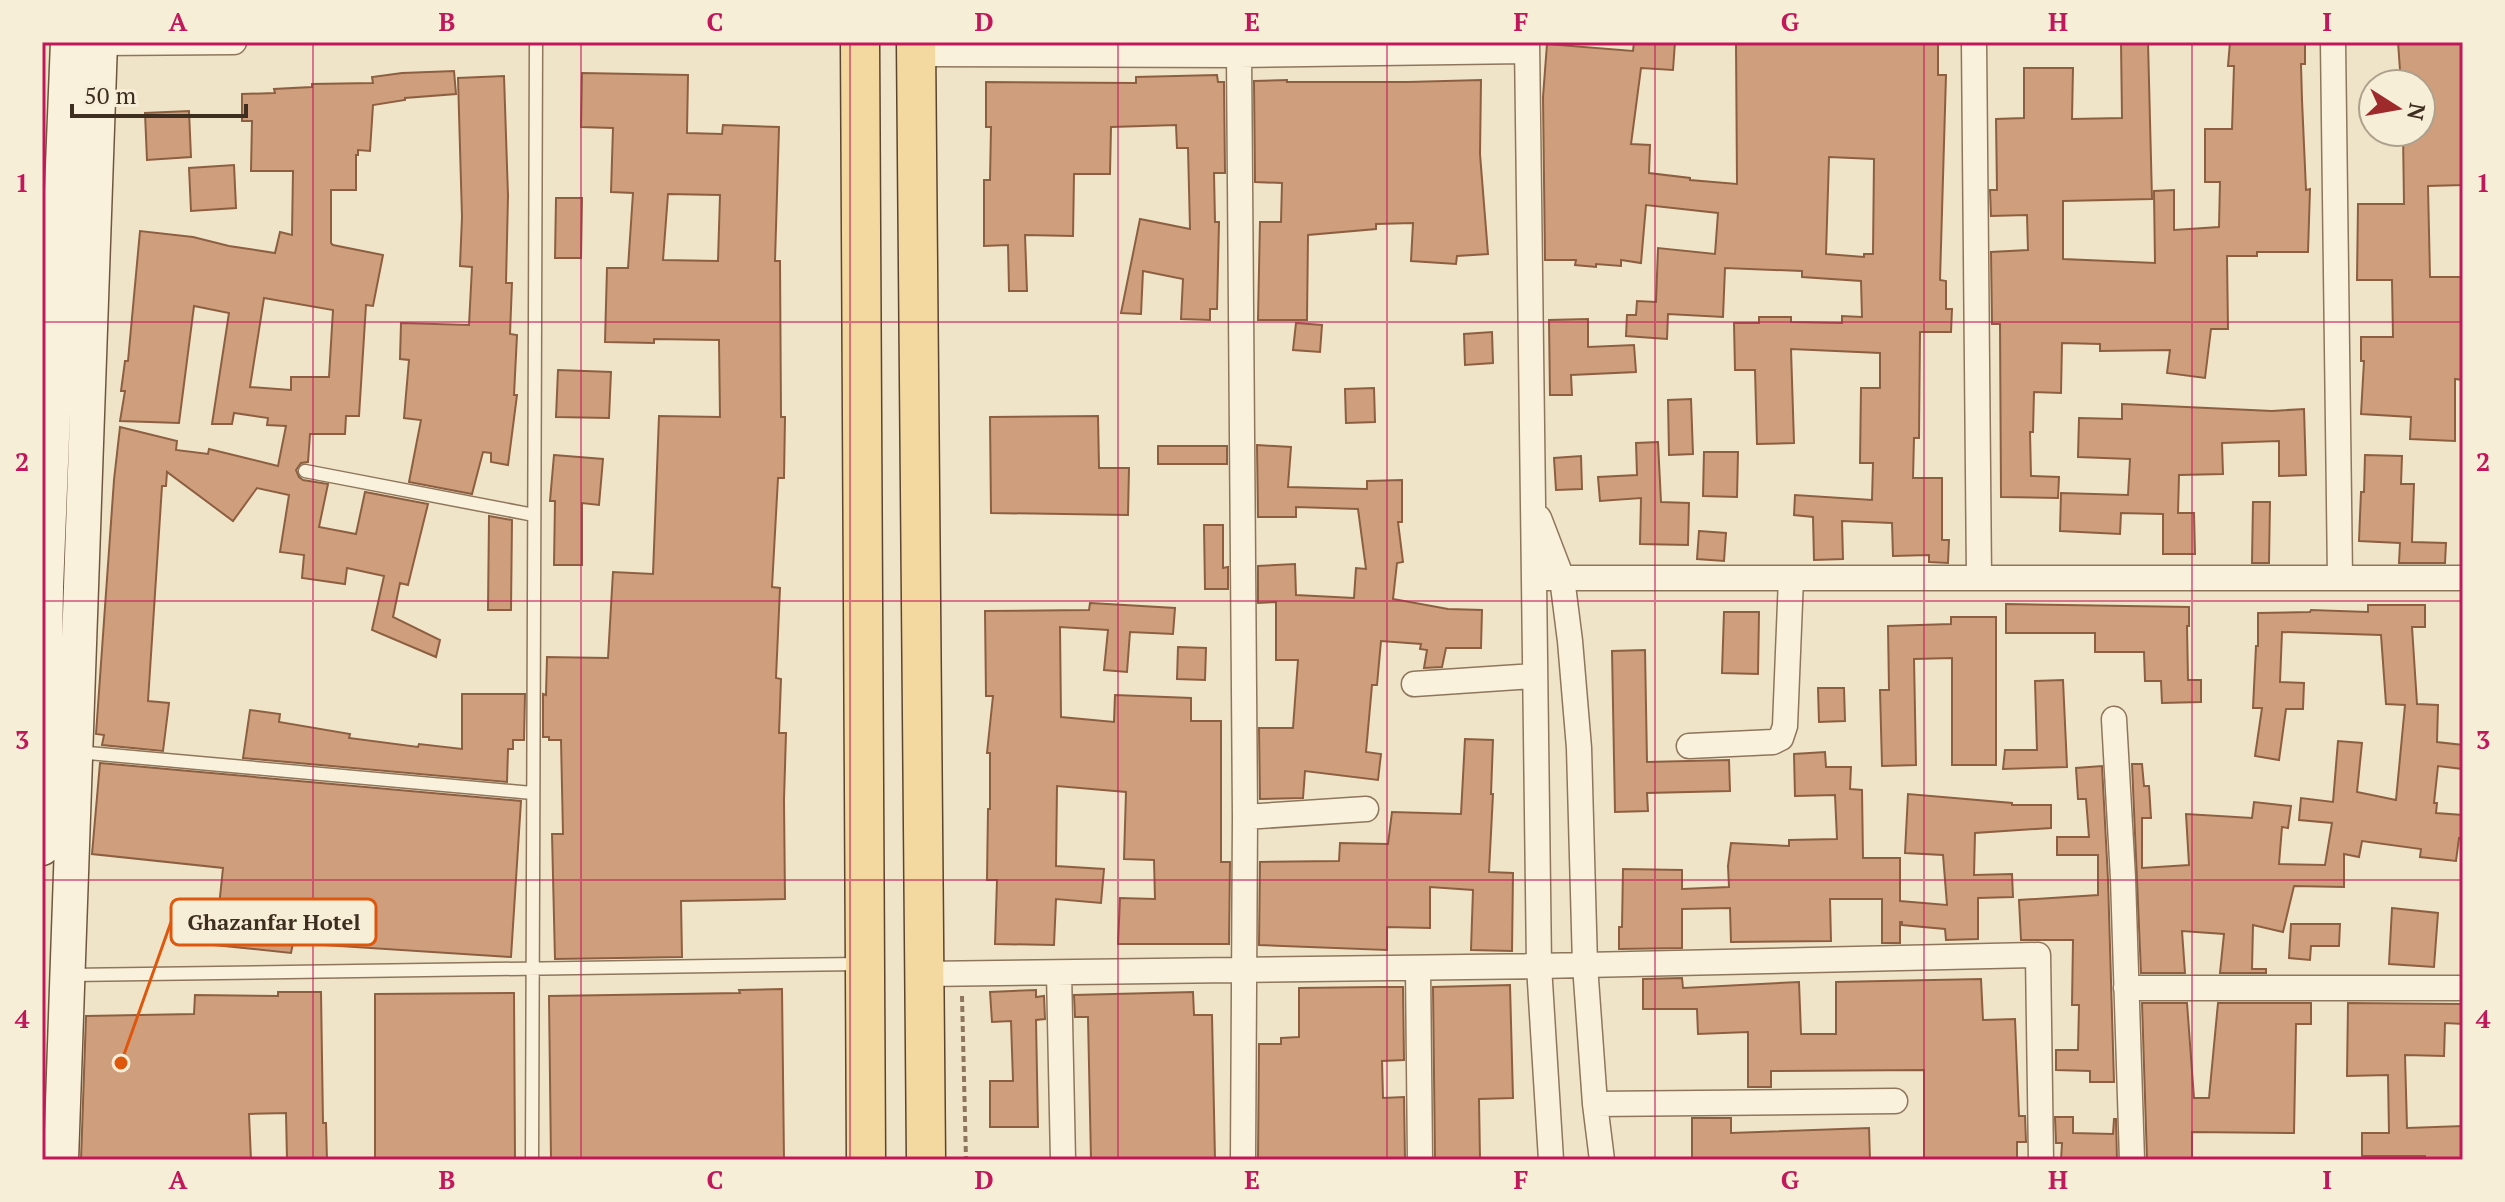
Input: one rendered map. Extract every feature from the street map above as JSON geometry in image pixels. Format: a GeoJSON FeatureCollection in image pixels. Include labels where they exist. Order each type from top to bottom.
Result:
{"type":"FeatureCollection","features":[{"type":"Feature","properties":{"kind":"main road"},"geometry":{"type":"LineString","coordinates":[[860,42],[866,1160]]}},
{"type":"Feature","properties":{"kind":"main road"},"geometry":{"type":"LineString","coordinates":[[916,48],[943,974],[926,1160]]}},
{"type":"Feature","properties":{"kind":"street"},"geometry":{"type":"LineString","coordinates":[[89,42],[234,42]]}},
{"type":"Feature","properties":{"kind":"street"},"geometry":{"type":"LineString","coordinates":[[42,848],[54,121],[89,42]]}},
{"type":"Feature","properties":{"kind":"street"},"geometry":{"type":"LineString","coordinates":[[61,1160],[74,752],[89,42]]}},
{"type":"Feature","properties":{"kind":"street"},"geometry":{"type":"LineString","coordinates":[[1974,42],[1979,578]]}},
{"type":"Feature","properties":{"kind":"street"},"geometry":{"type":"LineString","coordinates":[[2333,42],[2340,578]]}},
{"type":"Feature","properties":{"kind":"street"},"geometry":{"type":"LineString","coordinates":[[916,48],[1239,55],[1527,46],[1539,966],[1551,1160]]}},
{"type":"Feature","properties":{"kind":"street"},"geometry":{"type":"LineString","coordinates":[[1239,55],[1245,817],[1243,1160]]}},
{"type":"Feature","properties":{"kind":"street"},"geometry":{"type":"LineString","coordinates":[[1533,501],[1562,578],[1570,641],[1579,748],[1585,965],[1602,1160]]}},
{"type":"Feature","properties":{"kind":"street"},"geometry":{"type":"LineString","coordinates":[[1534,578],[2463,578]]}},
{"type":"Feature","properties":{"kind":"street"},"geometry":{"type":"LineString","coordinates":[[1689,746],[1773,742],[1781,738],[1785,726],[1791,578]]}},
{"type":"Feature","properties":{"kind":"street"},"geometry":{"type":"LineString","coordinates":[[1414,684],[1534,676]]}},
{"type":"Feature","properties":{"kind":"street"},"geometry":{"type":"LineString","coordinates":[[2114,719],[2132,1160]]}},
{"type":"Feature","properties":{"kind":"street"},"geometry":{"type":"LineString","coordinates":[[1245,817],[1366,809]]}},
{"type":"Feature","properties":{"kind":"street"},"geometry":{"type":"LineString","coordinates":[[943,974],[2038,955],[2041,1160]]}},
{"type":"Feature","properties":{"kind":"street"},"geometry":{"type":"LineString","coordinates":[[1418,968],[1420,1160]]}},
{"type":"Feature","properties":{"kind":"street"},"geometry":{"type":"LineString","coordinates":[[1059,973],[1063,1160]]}},
{"type":"Feature","properties":{"kind":"street"},"geometry":{"type":"LineString","coordinates":[[2126,988],[2458,988]]}},
{"type":"Feature","properties":{"kind":"street"},"geometry":{"type":"LineString","coordinates":[[1595,1104],[1895,1101]]}},
{"type":"Feature","properties":{"kind":"lane"},"geometry":{"type":"LineString","coordinates":[[532,1160],[536,42]]}},
{"type":"Feature","properties":{"kind":"lane"},"geometry":{"type":"LineString","coordinates":[[305,471],[534,515]]}},
{"type":"Feature","properties":{"kind":"lane"},"geometry":{"type":"LineString","coordinates":[[74,752],[532,793]]}},
{"type":"Feature","properties":{"kind":"lane"},"geometry":{"type":"LineString","coordinates":[[67,975],[865,964]]}},
{"type":"Feature","properties":{"kind":"path"},"geometry":{"type":"LineString","coordinates":[[943,974],[966,1160]]}},
{"type":"Feature","properties":{"kind":"building"},"geometry":{"type":"Polygon","coordinates":[[[1634,42],[1675,42],[1673,70],[1641,68],[1631,144],[1650,145],[1649,173],[1737,184],[1736,42],[1938,42],[1938,75],[1946,75],[1940,280],[1946,281],[1946,309],[1952,309],[1951,332],[1920,332],[1919,438],[1914,438],[1913,478],[1942,478],[1942,540],[1949,540],[1948,563],[1929,562],[1929,555],[1893,556],[1892,523],[1842,521],[1843,559],[1814,560],[1813,517],[1794,515],[1795,495],[1872,500],[1873,463],[1860,463],[1861,388],[1880,388],[1880,353],[1791,349],[1794,443],[1757,444],[1755,370],[1735,370],[1734,323],[1759,323],[1759,317],[1791,317],[1791,322],[1842,323],[1842,316],[1862,317],[1861,281],[1802,277],[1802,271],[1725,268],[1723,317],[1668,314],[1667,339],[1626,336],[1627,315],[1636,315],[1637,301],[1656,302],[1658,248],[1715,254],[1718,213],[1646,205],[1641,263],[1621,260],[1621,266],[1596,264],[1596,267],[1575,265],[1576,260],[1545,260],[1543,97],[1547,44],[1633,51],[1634,42]],[[1829,157],[1826,254],[1864,257],[1864,254],[1873,254],[1874,159],[1829,157]]]}},
{"type":"Feature","properties":{"kind":"building"},"geometry":{"type":"Polygon","coordinates":[[[2121,42],[2148,42],[2152,199],[2063,201],[2063,259],[2155,263],[2154,191],[2174,190],[2174,230],[2219,227],[2220,182],[2205,182],[2205,129],[2232,129],[2234,66],[2228,66],[2230,42],[2305,42],[2305,64],[2301,64],[2306,190],[2310,189],[2308,252],[2257,252],[2257,256],[2227,256],[2228,329],[2211,329],[2205,378],[2167,373],[2170,350],[2100,351],[2100,344],[2062,343],[2061,393],[2034,392],[2033,432],[2030,432],[2031,476],[2059,477],[2058,498],[2001,497],[2000,324],[1992,324],[1991,252],[2028,250],[2027,215],[1991,216],[1990,190],[1997,190],[1996,119],[2024,118],[2024,68],[2073,68],[2072,119],[2122,118],[2121,42]]]}},
{"type":"Feature","properties":{"kind":"building"},"geometry":{"type":"Polygon","coordinates":[[[2398,42],[2463,42],[2463,185],[2428,186],[2430,277],[2463,277],[2463,380],[2455,379],[2455,441],[2410,439],[2411,417],[2361,414],[2364,361],[2361,361],[2361,337],[2393,337],[2392,280],[2357,280],[2358,204],[2404,204],[2403,148],[2437,148],[2437,68],[2400,68],[2398,42]]]}},
{"type":"Feature","properties":{"kind":"building"},"geometry":{"type":"Polygon","coordinates":[[[454,71],[456,94],[405,98],[373,105],[370,151],[358,150],[356,155],[356,190],[331,190],[331,243],[383,255],[373,306],[366,305],[359,416],[346,416],[345,434],[310,434],[308,462],[301,463],[296,470],[303,480],[328,484],[319,527],[356,534],[365,492],[428,504],[408,585],[400,583],[393,617],[440,640],[436,657],[372,630],[384,576],[347,568],[345,584],[302,578],[304,555],[280,552],[289,495],[257,488],[233,521],[167,472],[166,486],[162,486],[148,701],[169,703],[163,751],[102,745],[104,735],[96,734],[120,427],[177,441],[176,450],[208,454],[209,449],[278,466],[286,426],[267,425],[268,418],[234,413],[232,424],[212,424],[229,313],[194,306],[179,423],[120,421],[140,231],[193,237],[275,253],[280,232],[292,235],[293,171],[251,171],[252,121],[242,121],[242,94],[275,93],[274,89],[312,87],[312,84],[373,83],[372,77],[454,71]],[[264,298],[250,387],[291,390],[291,377],[329,377],[333,310],[264,298]]]}},
{"type":"Feature","properties":{"kind":"building"},"geometry":{"type":"Polygon","coordinates":[[[582,73],[688,75],[687,133],[722,134],[723,125],[779,127],[775,261],[780,261],[781,417],[785,417],[784,478],[778,478],[772,587],[780,588],[776,678],[781,679],[779,733],[786,733],[785,899],[681,901],[682,957],[555,959],[552,834],[563,834],[561,740],[543,737],[547,657],[608,658],[613,572],[653,574],[659,416],[720,417],[719,340],[605,342],[607,268],[628,268],[633,193],[611,192],[613,128],[581,127],[582,73]],[[668,194],[663,260],[718,261],[720,195],[668,194]]]}},
{"type":"Feature","properties":{"kind":"building"},"geometry":{"type":"Polygon","coordinates":[[[1217,75],[1218,82],[1224,82],[1225,173],[1214,173],[1215,222],[1219,222],[1217,309],[1210,309],[1210,320],[1181,319],[1183,279],[1143,271],[1141,314],[1121,313],[1140,219],[1190,229],[1188,148],[1177,148],[1176,125],[1111,127],[1110,174],[1074,174],[1073,236],[1025,235],[1027,291],[1009,291],[1008,245],[984,246],[984,180],[990,180],[991,127],[986,127],[986,82],[1136,83],[1136,77],[1217,75]]]}},
{"type":"Feature","properties":{"kind":"building"},"geometry":{"type":"Polygon","coordinates":[[[504,76],[508,196],[506,283],[512,283],[510,334],[517,335],[514,395],[517,395],[508,465],[491,462],[491,453],[483,452],[472,494],[409,482],[421,420],[404,418],[409,360],[400,359],[401,323],[469,325],[472,267],[460,266],[462,217],[458,78],[504,76]]]}},
{"type":"Feature","properties":{"kind":"building"},"geometry":{"type":"Polygon","coordinates":[[[1481,80],[1480,154],[1488,254],[1457,256],[1456,264],[1411,261],[1413,223],[1376,224],[1376,229],[1308,235],[1307,320],[1258,320],[1260,222],[1281,222],[1282,183],[1255,182],[1254,81],[1481,80]]]}},
{"type":"Feature","properties":{"kind":"building"},"geometry":{"type":"Polygon","coordinates":[[[189,111],[191,157],[147,160],[145,113],[189,111]]]}},
{"type":"Feature","properties":{"kind":"building"},"geometry":{"type":"Polygon","coordinates":[[[234,165],[236,208],[191,211],[189,168],[234,165]]]}},
{"type":"Feature","properties":{"kind":"building"},"geometry":{"type":"Polygon","coordinates":[[[556,198],[582,198],[581,258],[555,258],[556,198]]]}},
{"type":"Feature","properties":{"kind":"building"},"geometry":{"type":"Polygon","coordinates":[[[1588,319],[1588,347],[1634,345],[1636,372],[1571,375],[1572,395],[1550,395],[1549,320],[1588,319]]]}},
{"type":"Feature","properties":{"kind":"building"},"geometry":{"type":"Polygon","coordinates":[[[1296,323],[1322,325],[1320,352],[1293,350],[1296,323]]]}},
{"type":"Feature","properties":{"kind":"building"},"geometry":{"type":"Polygon","coordinates":[[[1492,332],[1493,363],[1465,365],[1464,334],[1492,332]]]}},
{"type":"Feature","properties":{"kind":"building"},"geometry":{"type":"Polygon","coordinates":[[[558,370],[611,372],[609,418],[556,417],[558,370]]]}},
{"type":"Feature","properties":{"kind":"building"},"geometry":{"type":"Polygon","coordinates":[[[1374,388],[1375,422],[1346,423],[1345,389],[1374,388]]]}},
{"type":"Feature","properties":{"kind":"building"},"geometry":{"type":"Polygon","coordinates":[[[1691,399],[1693,454],[1669,455],[1668,400],[1691,399]]]}},
{"type":"Feature","properties":{"kind":"building"},"geometry":{"type":"Polygon","coordinates":[[[2122,404],[2272,411],[2304,409],[2306,475],[2279,476],[2279,441],[2222,443],[2223,474],[2179,475],[2178,513],[2194,513],[2195,554],[2163,554],[2163,514],[2121,513],[2120,534],[2060,531],[2061,493],[2128,495],[2130,459],[2078,457],[2079,418],[2122,419],[2122,404]]]}},
{"type":"Feature","properties":{"kind":"building"},"geometry":{"type":"Polygon","coordinates":[[[1098,416],[1099,468],[1129,468],[1128,515],[991,513],[990,417],[1098,416]]]}},
{"type":"Feature","properties":{"kind":"building"},"geometry":{"type":"Polygon","coordinates":[[[1658,442],[1661,502],[1689,503],[1688,545],[1640,544],[1641,498],[1600,501],[1598,477],[1637,475],[1636,443],[1658,442]]]}},
{"type":"Feature","properties":{"kind":"building"},"geometry":{"type":"Polygon","coordinates":[[[1257,445],[1291,447],[1288,487],[1367,489],[1367,481],[1402,480],[1402,522],[1398,522],[1403,562],[1397,563],[1393,599],[1448,609],[1482,610],[1481,648],[1446,648],[1442,667],[1424,668],[1427,650],[1420,649],[1421,644],[1381,641],[1377,685],[1372,685],[1366,752],[1381,754],[1378,780],[1305,771],[1303,798],[1260,799],[1259,728],[1293,728],[1298,660],[1276,660],[1276,602],[1258,603],[1258,566],[1295,564],[1296,595],[1354,598],[1356,568],[1366,569],[1358,509],[1296,507],[1296,517],[1258,517],[1257,445]]]}},
{"type":"Feature","properties":{"kind":"building"},"geometry":{"type":"Polygon","coordinates":[[[1158,446],[1227,446],[1227,464],[1158,464],[1158,446]]]}},
{"type":"Feature","properties":{"kind":"building"},"geometry":{"type":"Polygon","coordinates":[[[1704,452],[1738,452],[1737,497],[1703,496],[1704,452]]]}},
{"type":"Feature","properties":{"kind":"building"},"geometry":{"type":"Polygon","coordinates":[[[554,455],[603,459],[599,505],[582,503],[582,565],[554,565],[555,501],[550,501],[554,455]]]}},
{"type":"Feature","properties":{"kind":"building"},"geometry":{"type":"Polygon","coordinates":[[[2365,455],[2402,456],[2401,484],[2414,484],[2412,542],[2446,543],[2445,563],[2399,563],[2400,543],[2359,541],[2365,455]]]}},
{"type":"Feature","properties":{"kind":"building"},"geometry":{"type":"Polygon","coordinates":[[[1581,456],[1582,489],[1556,490],[1554,458],[1581,456]]]}},
{"type":"Feature","properties":{"kind":"building"},"geometry":{"type":"Polygon","coordinates":[[[2253,502],[2270,502],[2269,563],[2252,563],[2253,502]]]}},
{"type":"Feature","properties":{"kind":"building"},"geometry":{"type":"Polygon","coordinates":[[[489,516],[512,520],[511,610],[488,610],[489,516]]]}},
{"type":"Feature","properties":{"kind":"building"},"geometry":{"type":"Polygon","coordinates":[[[1204,525],[1223,525],[1223,568],[1228,567],[1228,589],[1205,589],[1204,525]]]}},
{"type":"Feature","properties":{"kind":"building"},"geometry":{"type":"Polygon","coordinates":[[[1699,531],[1726,533],[1724,561],[1697,559],[1699,531]]]}},
{"type":"Feature","properties":{"kind":"building"},"geometry":{"type":"Polygon","coordinates":[[[1090,603],[1175,608],[1173,634],[1130,632],[1127,672],[1104,670],[1108,630],[1060,627],[1061,717],[1114,722],[1115,695],[1191,698],[1191,721],[1221,721],[1221,862],[1230,862],[1229,944],[1118,944],[1120,898],[1155,899],[1154,860],[1124,859],[1126,792],[1057,786],[1056,866],[1104,869],[1101,903],[1056,899],[1054,945],[995,944],[997,880],[987,880],[990,753],[987,753],[993,696],[986,696],[985,611],[1089,610],[1090,603]]]}},
{"type":"Feature","properties":{"kind":"building"},"geometry":{"type":"Polygon","coordinates":[[[2006,604],[2189,607],[2188,680],[2201,680],[2201,702],[2162,703],[2161,681],[2145,681],[2144,652],[2095,652],[2095,633],[2006,633],[2006,604]]]}},
{"type":"Feature","properties":{"kind":"building"},"geometry":{"type":"Polygon","coordinates":[[[2368,605],[2425,605],[2425,627],[2412,627],[2417,704],[2438,705],[2437,742],[2463,745],[2463,769],[2438,766],[2434,803],[2437,803],[2436,813],[2463,815],[2463,839],[2459,838],[2456,861],[2420,857],[2421,849],[2362,841],[2359,857],[2344,854],[2344,887],[2294,886],[2283,932],[2253,925],[2252,969],[2266,969],[2266,973],[2220,973],[2224,934],[2182,931],[2185,973],[2141,973],[2132,764],[2142,764],[2144,786],[2149,786],[2151,818],[2142,818],[2142,868],[2189,865],[2186,814],[2252,818],[2254,802],[2291,806],[2288,828],[2282,827],[2279,864],[2325,865],[2332,823],[2299,820],[2301,798],[2333,802],[2338,741],[2362,743],[2357,792],[2396,800],[2405,705],[2386,704],[2381,635],[2282,632],[2280,682],[2304,683],[2303,709],[2286,709],[2279,760],[2255,756],[2262,708],[2253,708],[2258,613],[2311,610],[2368,612],[2368,605]]]}},
{"type":"Feature","properties":{"kind":"building"},"geometry":{"type":"Polygon","coordinates":[[[1724,612],[1759,612],[1758,674],[1722,673],[1724,612]]]}},
{"type":"Feature","properties":{"kind":"building"},"geometry":{"type":"Polygon","coordinates":[[[1951,617],[1996,617],[1996,765],[1952,765],[1952,658],[1914,659],[1916,765],[1882,766],[1880,690],[1889,690],[1888,626],[1951,624],[1951,617]]]}},
{"type":"Feature","properties":{"kind":"building"},"geometry":{"type":"Polygon","coordinates":[[[1178,647],[1206,648],[1205,680],[1177,679],[1178,647]]]}},
{"type":"Feature","properties":{"kind":"building"},"geometry":{"type":"Polygon","coordinates":[[[1645,650],[1647,762],[1729,760],[1730,791],[1647,793],[1648,811],[1615,812],[1612,651],[1645,650]]]}},
{"type":"Feature","properties":{"kind":"building"},"geometry":{"type":"Polygon","coordinates":[[[2063,680],[2067,767],[2003,769],[2005,750],[2037,750],[2035,681],[2063,680]]]}},
{"type":"Feature","properties":{"kind":"building"},"geometry":{"type":"Polygon","coordinates":[[[1818,688],[1844,688],[1845,721],[1819,722],[1818,688]]]}},
{"type":"Feature","properties":{"kind":"building"},"geometry":{"type":"Polygon","coordinates":[[[462,694],[525,694],[524,740],[513,740],[513,749],[508,749],[507,782],[243,758],[250,710],[280,714],[279,722],[350,734],[349,738],[462,749],[462,694]]]}},
{"type":"Feature","properties":{"kind":"building"},"geometry":{"type":"Polygon","coordinates":[[[1465,739],[1493,740],[1489,872],[1513,873],[1512,951],[1471,950],[1473,890],[1430,887],[1430,928],[1387,927],[1387,950],[1259,945],[1260,862],[1339,861],[1340,843],[1388,844],[1392,812],[1461,814],[1465,739]]]}},
{"type":"Feature","properties":{"kind":"building"},"geometry":{"type":"Polygon","coordinates":[[[1825,752],[1826,767],[1851,767],[1850,789],[1862,790],[1863,858],[1900,858],[1900,901],[1947,905],[1943,855],[1905,853],[1908,794],[2012,805],[2051,805],[2051,828],[1975,833],[1974,875],[2012,874],[2013,897],[1978,898],[1978,939],[1946,940],[1945,929],[1902,925],[1900,922],[1900,943],[1882,943],[1882,899],[1830,899],[1831,941],[1731,942],[1730,908],[1682,909],[1682,948],[1619,949],[1623,869],[1682,870],[1682,889],[1729,887],[1731,843],[1789,846],[1789,840],[1837,839],[1835,795],[1795,796],[1794,754],[1825,752]]]}},
{"type":"Feature","properties":{"kind":"building"},"geometry":{"type":"Polygon","coordinates":[[[100,763],[521,801],[511,957],[293,943],[291,953],[215,945],[223,868],[92,854],[100,763]]]}},
{"type":"Feature","properties":{"kind":"building"},"geometry":{"type":"Polygon","coordinates":[[[2102,766],[2114,1082],[2090,1082],[2090,1071],[2056,1070],[2056,1050],[2078,1050],[2079,1005],[2072,1005],[2073,940],[2021,940],[2019,900],[2098,895],[2098,855],[2057,855],[2057,837],[2089,837],[2086,799],[2078,799],[2076,768],[2102,766]]]}},
{"type":"Feature","properties":{"kind":"building"},"geometry":{"type":"Polygon","coordinates":[[[2392,908],[2438,913],[2434,967],[2389,964],[2392,908]]]}},
{"type":"Feature","properties":{"kind":"building"},"geometry":{"type":"Polygon","coordinates":[[[2291,924],[2340,924],[2339,946],[2311,946],[2310,960],[2289,958],[2291,924]]]}},
{"type":"Feature","properties":{"kind":"building"},"geometry":{"type":"Polygon","coordinates":[[[1682,978],[1683,988],[1799,982],[1801,1034],[1836,1034],[1836,982],[1981,979],[1983,1020],[2015,1019],[2019,1116],[2025,1116],[2026,1142],[2017,1142],[2017,1160],[1924,1160],[1924,1070],[1771,1071],[1771,1087],[1748,1087],[1748,1032],[1698,1034],[1697,1009],[1643,1009],[1643,979],[1682,978]]]}},
{"type":"Feature","properties":{"kind":"building"},"geometry":{"type":"Polygon","coordinates":[[[1510,985],[1513,1098],[1479,1099],[1480,1160],[1435,1160],[1433,987],[1510,985]]]}},
{"type":"Feature","properties":{"kind":"building"},"geometry":{"type":"Polygon","coordinates":[[[1403,987],[1404,1060],[1382,1061],[1383,1098],[1404,1097],[1405,1160],[1258,1160],[1259,1044],[1281,1044],[1281,1038],[1299,1037],[1299,988],[1403,987]]]}},
{"type":"Feature","properties":{"kind":"building"},"geometry":{"type":"Polygon","coordinates":[[[782,989],[784,1160],[551,1160],[549,996],[740,993],[739,990],[782,989]]]}},
{"type":"Feature","properties":{"kind":"building"},"geometry":{"type":"Polygon","coordinates":[[[1036,990],[1036,997],[1044,996],[1045,1019],[1036,1020],[1038,1127],[990,1127],[990,1081],[1013,1081],[1011,1021],[992,1022],[990,992],[1036,990]]]}},
{"type":"Feature","properties":{"kind":"building"},"geometry":{"type":"Polygon","coordinates":[[[278,992],[321,992],[323,1123],[326,1123],[327,1160],[287,1160],[286,1113],[249,1114],[251,1160],[81,1160],[86,1016],[194,1014],[195,995],[278,996],[278,992]]]}},
{"type":"Feature","properties":{"kind":"building"},"geometry":{"type":"Polygon","coordinates":[[[1193,992],[1194,1015],[1212,1015],[1215,1160],[1091,1160],[1088,1017],[1075,1017],[1074,995],[1193,992]]]}},
{"type":"Feature","properties":{"kind":"building"},"geometry":{"type":"Polygon","coordinates":[[[514,993],[515,1160],[375,1160],[375,994],[514,993]]]}},
{"type":"Feature","properties":{"kind":"building"},"geometry":{"type":"Polygon","coordinates":[[[2142,1003],[2187,1003],[2194,1098],[2209,1098],[2218,1003],[2311,1003],[2311,1024],[2296,1024],[2294,1133],[2192,1132],[2192,1160],[2147,1160],[2142,1003]]]}},
{"type":"Feature","properties":{"kind":"building"},"geometry":{"type":"Polygon","coordinates":[[[2348,1003],[2463,1004],[2463,1024],[2445,1023],[2444,1056],[2405,1055],[2407,1128],[2463,1126],[2463,1160],[2425,1160],[2425,1156],[2362,1156],[2362,1133],[2389,1133],[2388,1075],[2347,1076],[2348,1003]]]}},
{"type":"Feature","properties":{"kind":"building"},"geometry":{"type":"Polygon","coordinates":[[[2055,1117],[2073,1117],[2073,1133],[2113,1134],[2116,1119],[2117,1160],[2061,1160],[2062,1143],[2056,1143],[2055,1117]]]}},
{"type":"Feature","properties":{"kind":"building"},"geometry":{"type":"Polygon","coordinates":[[[1692,1118],[1731,1118],[1731,1133],[1869,1128],[1870,1160],[1692,1160],[1692,1118]]]}},
{"type":"Feature","properties":{"kind":"place","name":"Ghazanfar Hotel"},"geometry":{"type":"Point","coordinates":[121,1063]}}]}
